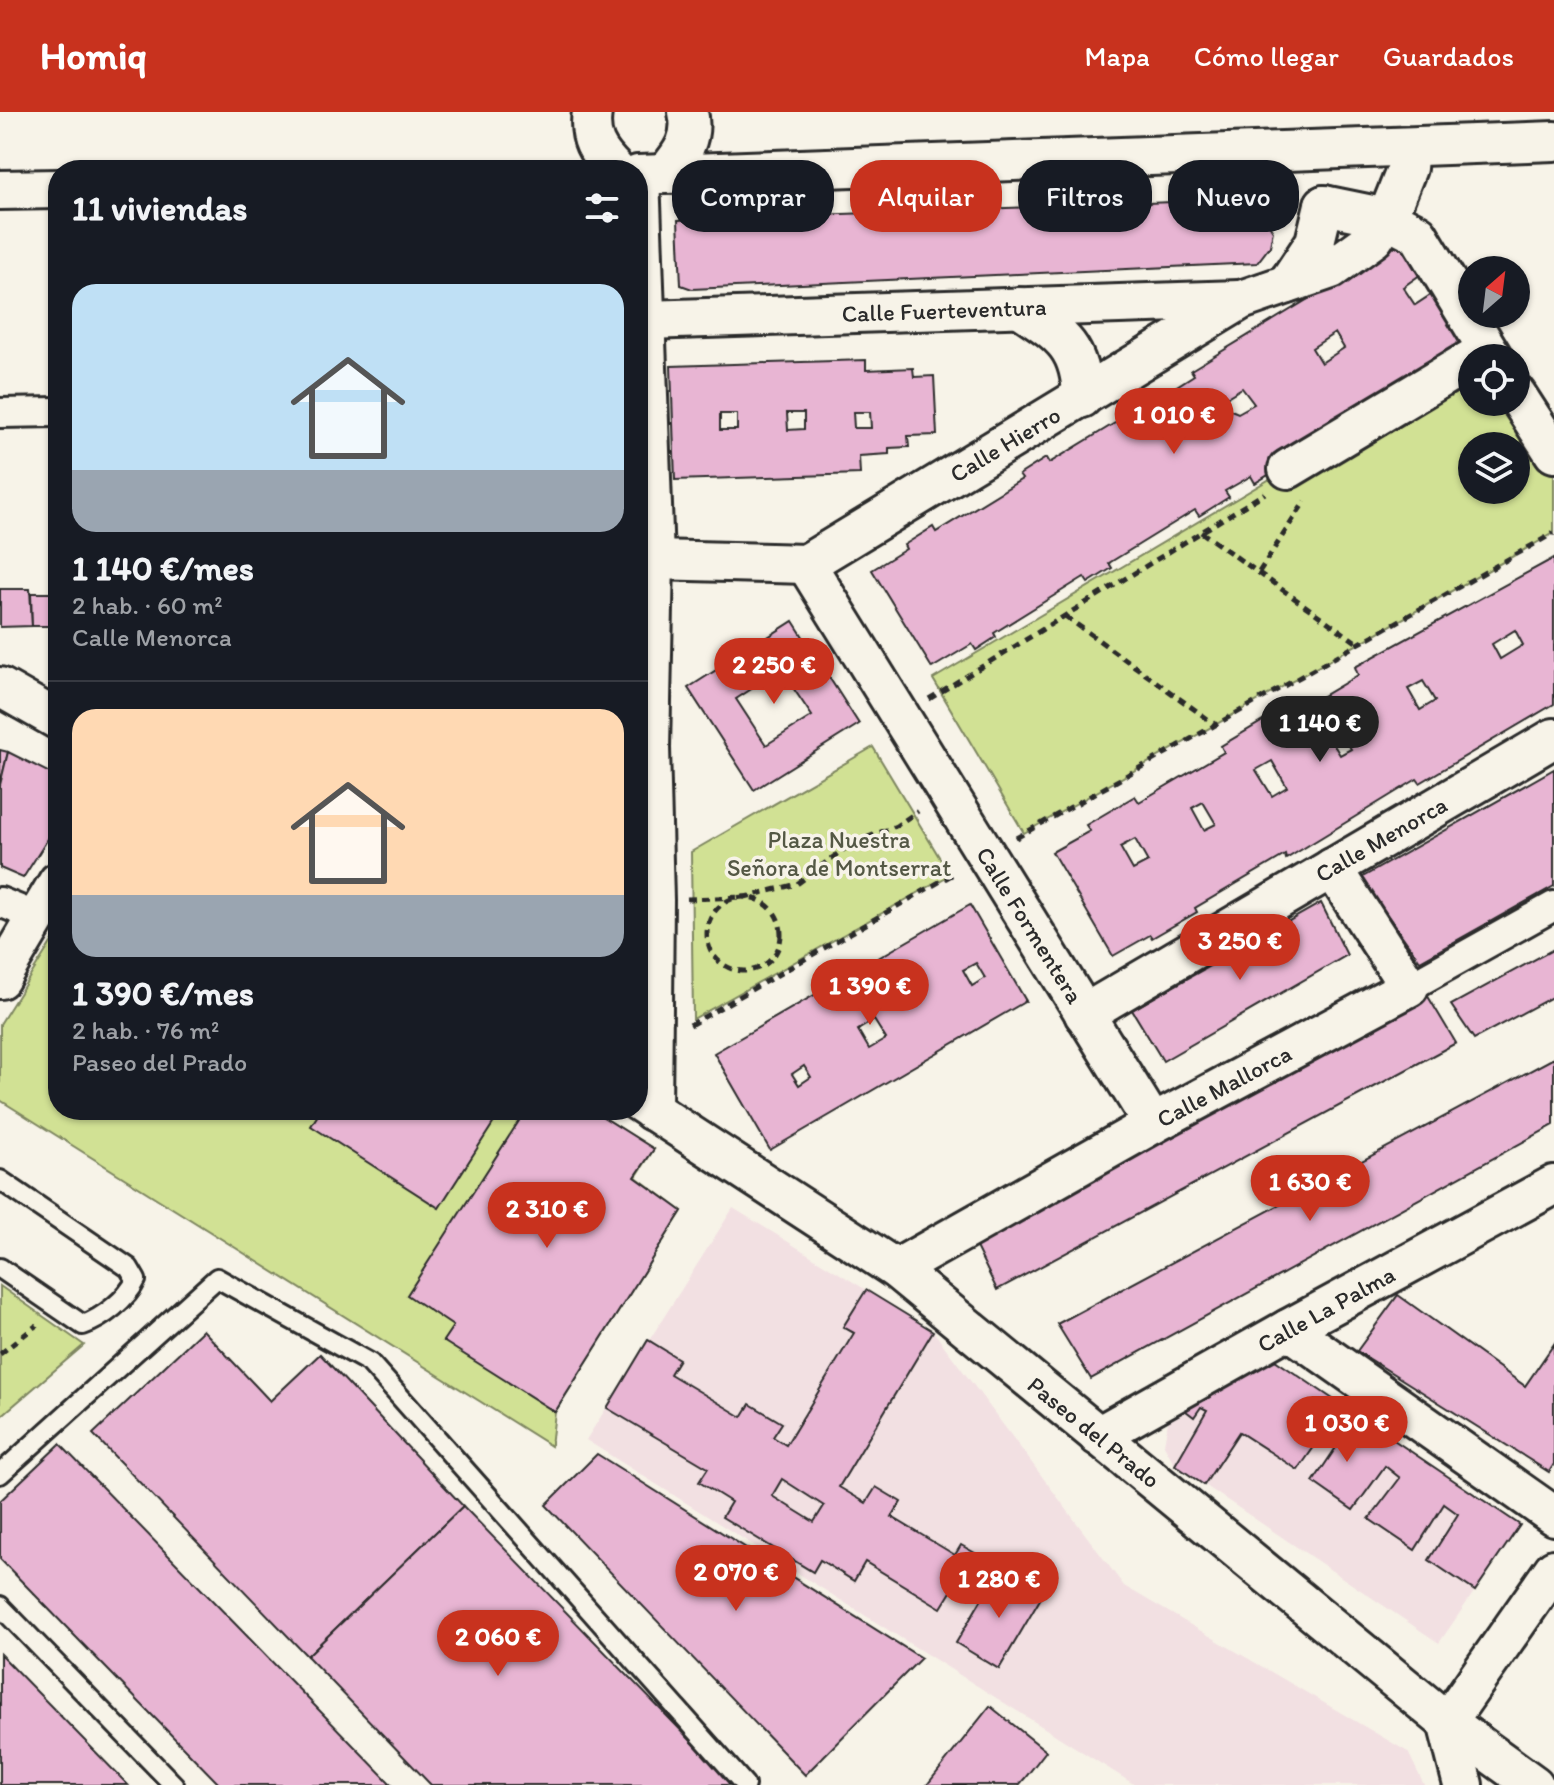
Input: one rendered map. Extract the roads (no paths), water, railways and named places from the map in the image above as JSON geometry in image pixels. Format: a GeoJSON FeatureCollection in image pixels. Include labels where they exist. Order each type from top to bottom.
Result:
{"type":"FeatureCollection","features":[{"type":"Feature","properties":{"kind":"street"},"geometry":{"type":"LineString","coordinates":[[592,112],[592,140],[600,154],[612,160]]}},
{"type":"Feature","properties":{"kind":"street"},"geometry":{"type":"LineString","coordinates":[[648,170],[681,155],[689,139],[688,112]]}},
{"type":"Feature","properties":{"kind":"street"},"geometry":{"type":"LineString","coordinates":[[648,174],[1554,141]]}},
{"type":"Feature","properties":{"kind":"street","name":"Calle Hierro"},"geometry":{"type":"LineString","coordinates":[[806,564],[1241,300],[1331,269],[1374,238],[1387,218],[1407,168],[1409,147]]}},
{"type":"Feature","properties":{"kind":"street"},"geometry":{"type":"LineString","coordinates":[[1283,152],[1324,205],[1387,218],[1418,234],[1476,344]]}},
{"type":"Feature","properties":{"kind":"street"},"geometry":{"type":"LineString","coordinates":[[0,190],[48,189]]}},
{"type":"Feature","properties":{"kind":"street"},"geometry":{"type":"LineString","coordinates":[[1287,284],[1315,242],[1324,205]]}},
{"type":"Feature","properties":{"kind":"street","name":"Calle Fuerteventura"},"geometry":{"type":"LineString","coordinates":[[648,320],[1241,300]]}},
{"type":"Feature","properties":{"kind":"street"},"geometry":{"type":"LineString","coordinates":[[1019,307],[1047,326],[1071,348],[1082,376],[1082,398]]}},
{"type":"Feature","properties":{"kind":"street"},"geometry":{"type":"LineString","coordinates":[[1279,479],[1458,371]]}},
{"type":"Feature","properties":{"kind":"street"},"geometry":{"type":"LineString","coordinates":[[0,413],[48,412]]}},
{"type":"Feature","properties":{"kind":"street"},"geometry":{"type":"LineString","coordinates":[[1530,416],[1554,453]]}},
{"type":"Feature","properties":{"kind":"street"},"geometry":{"type":"LineString","coordinates":[[648,465],[654,560],[648,591]]}},
{"type":"Feature","properties":{"kind":"street"},"geometry":{"type":"LineString","coordinates":[[654,560],[806,564]]}},
{"type":"Feature","properties":{"kind":"street","name":"Calle Formentera"},"geometry":{"type":"LineString","coordinates":[[806,564],[1153,1124]]}},
{"type":"Feature","properties":{"kind":"street"},"geometry":{"type":"LineString","coordinates":[[0,687],[48,714]]}},
{"type":"Feature","properties":{"kind":"street","name":"Calle Menorca"},"geometry":{"type":"LineString","coordinates":[[1084,1014],[1554,738]]}},
{"type":"Feature","properties":{"kind":"street"},"geometry":{"type":"LineString","coordinates":[[648,809],[654,900],[655,1046],[648,1088]]}},
{"type":"Feature","properties":{"kind":"street"},"geometry":{"type":"LineString","coordinates":[[1332,868],[1409,987]]}},
{"type":"Feature","properties":{"kind":"street"},"geometry":{"type":"LineString","coordinates":[[0,979],[48,899]]}},
{"type":"Feature","properties":{"kind":"street"},"geometry":{"type":"LineString","coordinates":[[0,902],[37,917]]}},
{"type":"Feature","properties":{"kind":"street","name":"Calle Mallorca"},"geometry":{"type":"LineString","coordinates":[[896,1269],[1153,1124],[1554,906]]}},
{"type":"Feature","properties":{"kind":"street","name":"Paseo del Prado"},"geometry":{"type":"LineString","coordinates":[[648,1108],[896,1269],[1447,1722],[1534,1785]]}},
{"type":"Feature","properties":{"kind":"street","name":"Calle La Palma"},"geometry":{"type":"LineString","coordinates":[[1098,1436],[1554,1185]]}},
{"type":"Feature","properties":{"kind":"street"},"geometry":{"type":"LineString","coordinates":[[1288,1329],[1554,1516]]}},
{"type":"Feature","properties":{"kind":"street"},"geometry":{"type":"LineString","coordinates":[[1463,1785],[1447,1722],[1554,1569]]}},
{"type":"Feature","properties":{"kind":"lane"},"geometry":{"type":"LineString","coordinates":[[0,1180],[129,1268],[136,1280],[130,1293],[83,1325],[0,1268]]}},
{"type":"Feature","properties":{"kind":"lane"},"geometry":{"type":"LineString","coordinates":[[0,1474],[217,1278],[370,1363],[745,1785]]}},
{"type":"Feature","properties":{"kind":"lane"},"geometry":{"type":"LineString","coordinates":[[0,1606],[174,1785]]}},
{"type":"Feature","properties":{"kind":"park label","name":"Plaza Nuestra Señora de Montserrat"},"geometry":{"type":"Point","coordinates":[839,853]}}]}
